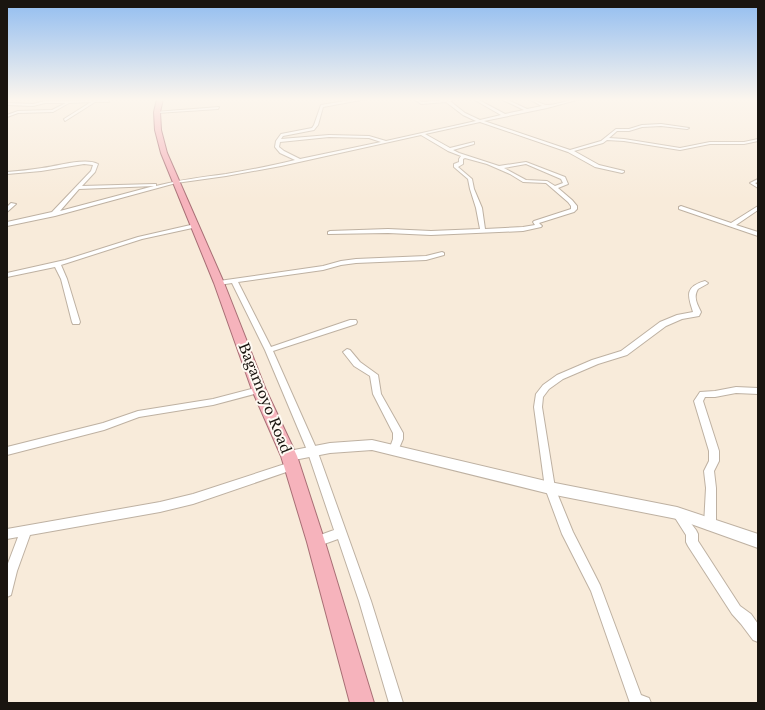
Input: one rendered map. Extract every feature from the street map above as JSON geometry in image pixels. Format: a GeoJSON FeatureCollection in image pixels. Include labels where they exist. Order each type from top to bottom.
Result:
{"type":"FeatureCollection","features":[{"type":"Feature","properties":{"kind":"highway","name":"Bagamoyo Road"},"geometry":{"type":"LineString","coordinates":[[159,132],[159,138],[176,182],[219,283],[259,390],[290,461],[316,542],[362,703]]}},
{"type":"Feature","properties":{"kind":"street"},"geometry":{"type":"LineString","coordinates":[[295,132],[284,134],[278,141],[277,147],[300,161]]}},
{"type":"Feature","properties":{"kind":"street"},"geometry":{"type":"LineString","coordinates":[[7,224],[53,214],[176,182],[243,173],[430,132]]}},
{"type":"Feature","properties":{"kind":"street"},"geometry":{"type":"LineString","coordinates":[[513,132],[570,151],[597,166],[622,172]]}},
{"type":"Feature","properties":{"kind":"street"},"geometry":{"type":"LineString","coordinates":[[606,139],[611,132]]}},
{"type":"Feature","properties":{"kind":"street"},"geometry":{"type":"LineString","coordinates":[[330,233],[388,231],[431,233],[504,230],[535,227],[538,226],[536,222],[572,211],[574,206],[544,181],[525,181],[499,168],[449,150],[422,134]]}},
{"type":"Feature","properties":{"kind":"street"},"geometry":{"type":"LineString","coordinates":[[278,141],[334,136],[369,138],[387,142]]}},
{"type":"Feature","properties":{"kind":"street"},"geometry":{"type":"LineString","coordinates":[[570,151],[606,139],[632,140],[667,148],[684,150],[701,144],[743,144],[758,140]]}},
{"type":"Feature","properties":{"kind":"street"},"geometry":{"type":"LineString","coordinates":[[449,150],[473,143]]}},
{"type":"Feature","properties":{"kind":"street"},"geometry":{"type":"LineString","coordinates":[[464,156],[461,159],[461,163],[456,165],[456,167],[470,179],[479,208],[482,231]]}},
{"type":"Feature","properties":{"kind":"street"},"geometry":{"type":"LineString","coordinates":[[7,173],[41,170],[84,163],[96,164],[93,170],[53,214]]}},
{"type":"Feature","properties":{"kind":"street"},"geometry":{"type":"LineString","coordinates":[[499,168],[523,163],[531,164],[564,179],[566,184],[564,186],[554,188]]}},
{"type":"Feature","properties":{"kind":"street"},"geometry":{"type":"LineString","coordinates":[[758,180],[752,182],[758,187]]}},
{"type":"Feature","properties":{"kind":"street"},"geometry":{"type":"LineString","coordinates":[[77,188],[147,185],[161,186]]}},
{"type":"Feature","properties":{"kind":"street"},"geometry":{"type":"LineString","coordinates":[[7,210],[12,204]]}},
{"type":"Feature","properties":{"kind":"street"},"geometry":{"type":"LineString","coordinates":[[682,208],[758,234]]}},
{"type":"Feature","properties":{"kind":"street"},"geometry":{"type":"LineString","coordinates":[[732,225],[758,208]]}},
{"type":"Feature","properties":{"kind":"street"},"geometry":{"type":"LineString","coordinates":[[7,275],[88,256],[140,238],[195,226]]}},
{"type":"Feature","properties":{"kind":"street"},"geometry":{"type":"LineString","coordinates":[[219,283],[323,268],[356,261],[426,258],[442,254]]}},
{"type":"Feature","properties":{"kind":"street"},"geometry":{"type":"LineString","coordinates":[[57,264],[64,279],[76,322]]}},
{"type":"Feature","properties":{"kind":"street"},"geometry":{"type":"LineString","coordinates":[[234,281],[269,350],[312,450],[365,601],[396,703]]}},
{"type":"Feature","properties":{"kind":"street"},"geometry":{"type":"LineString","coordinates":[[644,703],[636,701],[596,588],[568,534],[550,488],[538,407],[539,396],[546,387],[570,372],[624,353],[670,320],[696,314],[697,312],[691,297],[692,291],[696,286],[705,283]]}},
{"type":"Feature","properties":{"kind":"street"},"geometry":{"type":"LineString","coordinates":[[269,350],[353,322]]}},
{"type":"Feature","properties":{"kind":"street"},"geometry":{"type":"LineString","coordinates":[[347,352],[357,364],[374,375],[377,394],[398,432],[398,439],[394,450]]}},
{"type":"Feature","properties":{"kind":"street"},"geometry":{"type":"LineString","coordinates":[[7,451],[104,426],[138,414],[213,402],[259,390]]}},
{"type":"Feature","properties":{"kind":"street"},"geometry":{"type":"LineString","coordinates":[[710,525],[711,488],[709,470],[714,461],[714,451],[698,401],[703,394],[714,394],[736,390],[758,391]]}},
{"type":"Feature","properties":{"kind":"street"},"geometry":{"type":"LineString","coordinates":[[7,534],[160,507],[233,486],[312,450],[343,445],[372,445],[550,488],[677,513],[758,541]]}},
{"type":"Feature","properties":{"kind":"street"},"geometry":{"type":"LineString","coordinates":[[677,513],[692,534],[692,542],[713,576],[736,610],[746,619],[758,635]]}},
{"type":"Feature","properties":{"kind":"street"},"geometry":{"type":"LineString","coordinates":[[7,591],[11,571],[25,536],[24,532],[22,531]]}},
{"type":"Feature","properties":{"kind":"street"},"geometry":{"type":"LineString","coordinates":[[316,542],[340,533]]}}]}
